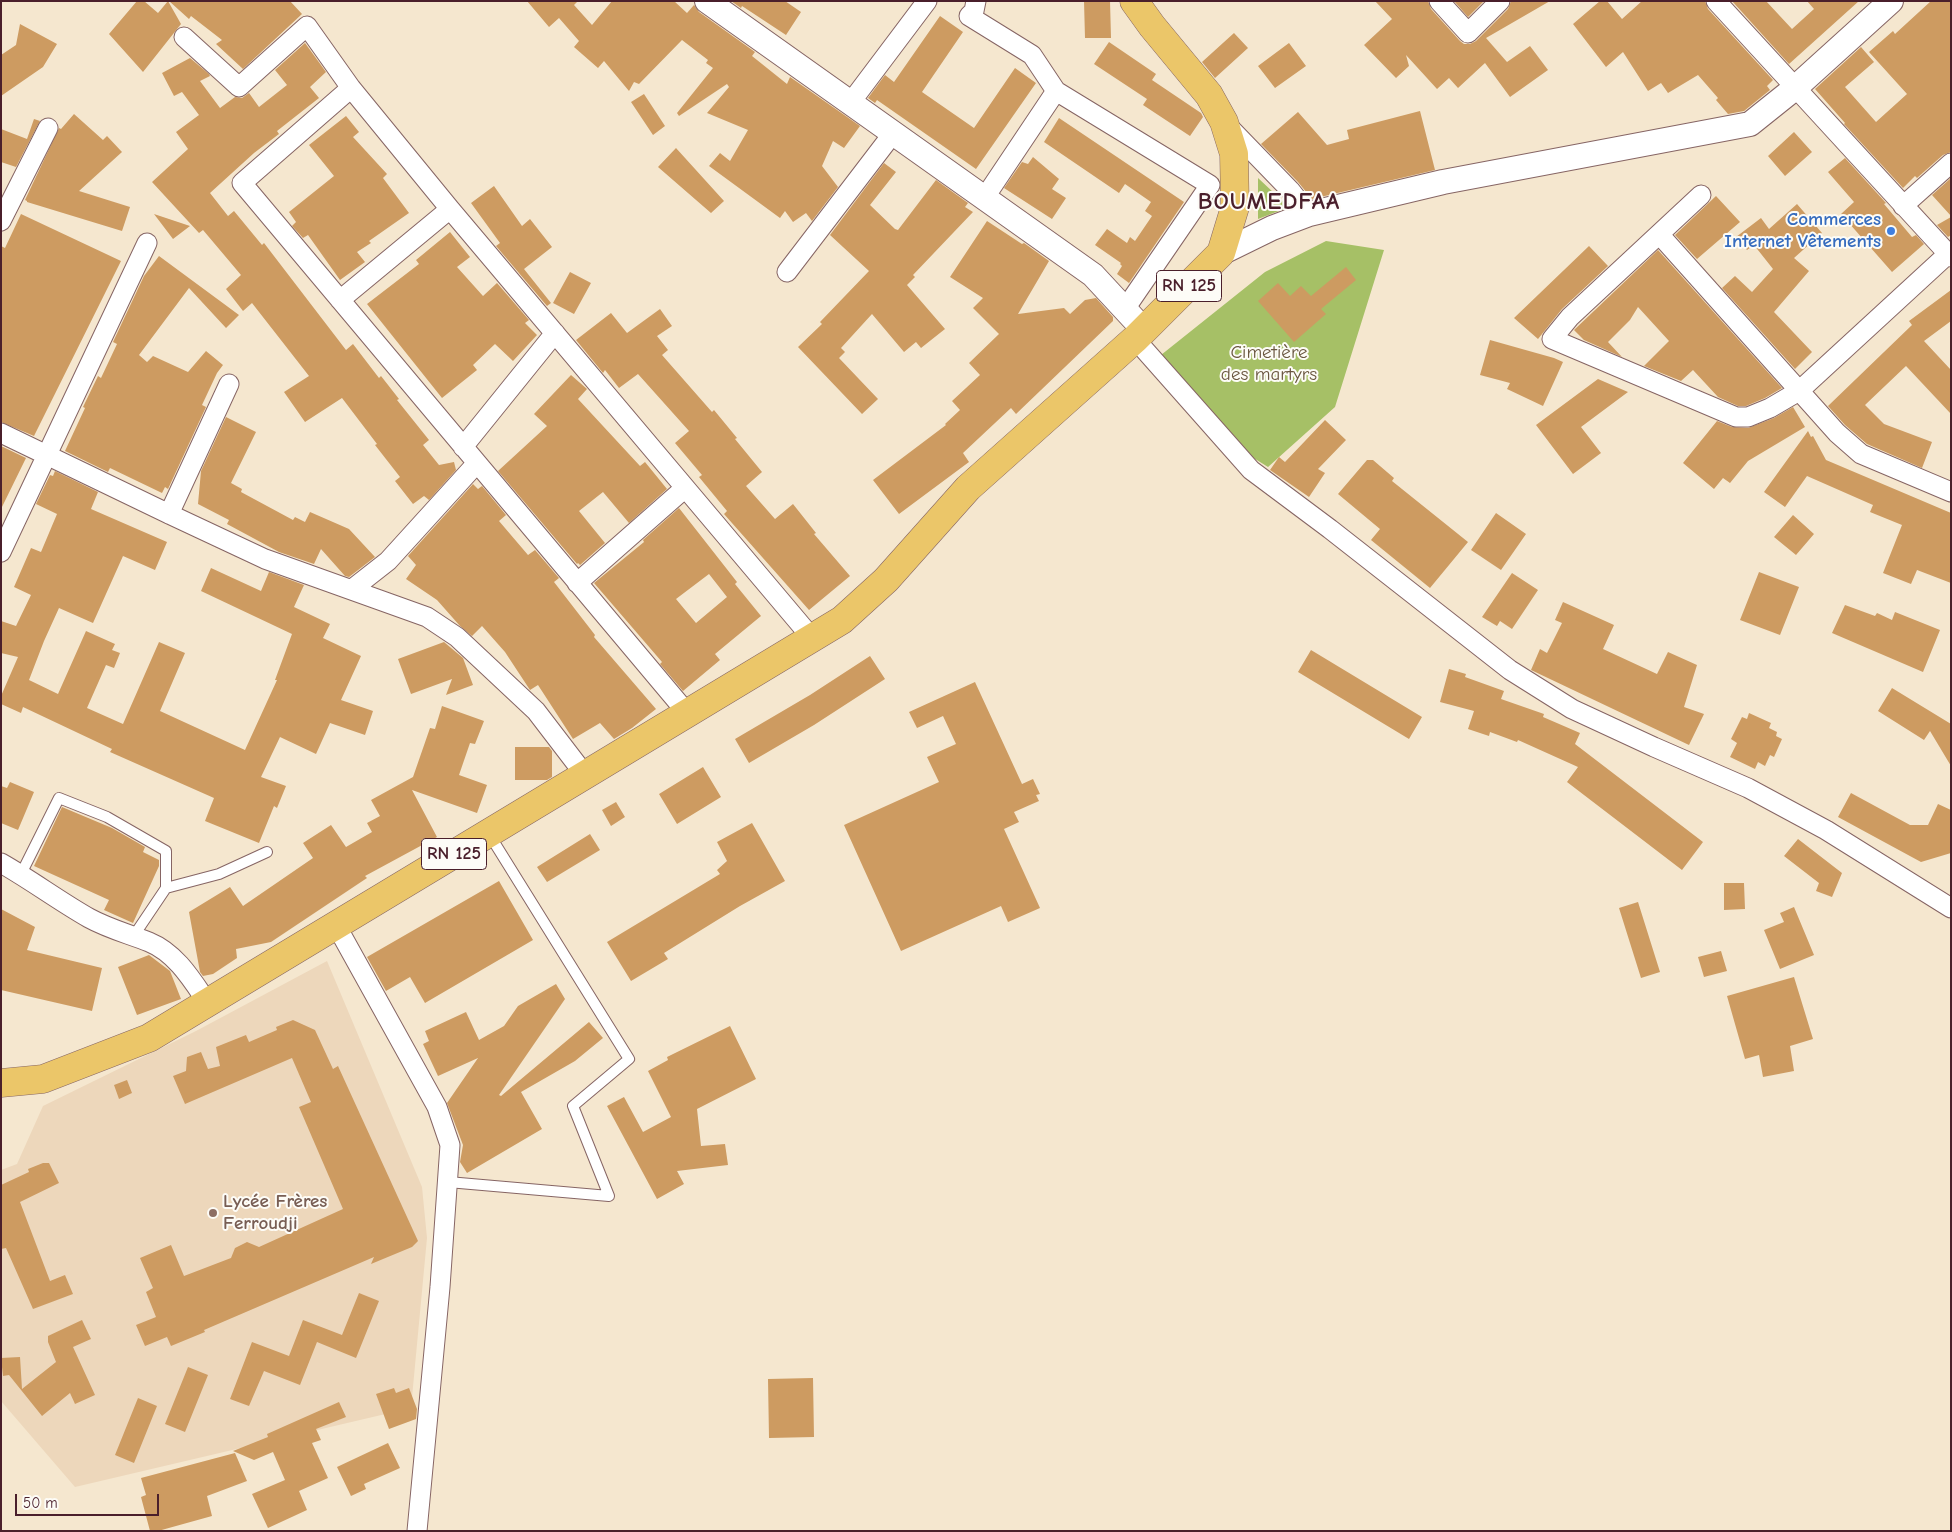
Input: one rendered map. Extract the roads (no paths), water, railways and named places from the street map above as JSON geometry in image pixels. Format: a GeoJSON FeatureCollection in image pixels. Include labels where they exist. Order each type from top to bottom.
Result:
{"type":"FeatureCollection","features":[{"type":"Feature","properties":{"kind":"main road","name":"RN 125"},"geometry":{"type":"LineString","coordinates":[[1,1083],[43,1079],[149,1038],[842,620],[886,580],[968,488],[1140,335],[1222,253],[1235,207],[1222,188],[1234,154],[1224,122],[1209,95],[1152,26],[1134,1]]}},
{"type":"Feature","properties":{"kind":"street"},"geometry":{"type":"LineString","coordinates":[[707,1],[1093,275],[1125,309],[1140,335],[1251,470],[1330,529],[1510,670],[1572,709],[1748,788],[1826,830],[1951,908]]}},
{"type":"Feature","properties":{"kind":"street"},"geometry":{"type":"LineString","coordinates":[[851,102],[927,1]]}},
{"type":"Feature","properties":{"kind":"street"},"geometry":{"type":"LineString","coordinates":[[976,1],[974,11],[969,16],[1032,55],[1056,91],[1222,188],[1125,309]]}},
{"type":"Feature","properties":{"kind":"street"},"geometry":{"type":"LineString","coordinates":[[1439,1],[1468,33],[1500,1]]}},
{"type":"Feature","properties":{"kind":"street"},"geometry":{"type":"LineString","coordinates":[[1701,195],[1570,317],[1552,339],[1736,417],[1748,417],[1770,408],[1799,391],[1949,255],[1716,1]]}},
{"type":"Feature","properties":{"kind":"street"},"geometry":{"type":"LineString","coordinates":[[1222,253],[1272,228],[1309,214],[1443,182],[1750,124],[1795,88],[1891,1]]}},
{"type":"Feature","properties":{"kind":"street"},"geometry":{"type":"LineString","coordinates":[[184,37],[239,87],[307,26],[351,88],[450,209],[812,638]]}},
{"type":"Feature","properties":{"kind":"street"},"geometry":{"type":"LineString","coordinates":[[351,88],[242,183],[687,714]]}},
{"type":"Feature","properties":{"kind":"street"},"geometry":{"type":"LineString","coordinates":[[985,197],[1056,91]]}},
{"type":"Feature","properties":{"kind":"street"},"geometry":{"type":"LineString","coordinates":[[1224,122],[1290,190],[1309,214]]}},
{"type":"Feature","properties":{"kind":"street"},"geometry":{"type":"LineString","coordinates":[[1,221],[48,128]]}},
{"type":"Feature","properties":{"kind":"street"},"geometry":{"type":"LineString","coordinates":[[787,272],[894,132]]}},
{"type":"Feature","properties":{"kind":"street"},"geometry":{"type":"LineString","coordinates":[[1903,206],[1951,163]]}},
{"type":"Feature","properties":{"kind":"street"},"geometry":{"type":"LineString","coordinates":[[340,300],[450,209]]}},
{"type":"Feature","properties":{"kind":"street"},"geometry":{"type":"LineString","coordinates":[[1659,234],[1837,434],[1862,454],[1951,492]]}},
{"type":"Feature","properties":{"kind":"street"},"geometry":{"type":"LineString","coordinates":[[1,552],[147,243]]}},
{"type":"Feature","properties":{"kind":"street"},"geometry":{"type":"LineString","coordinates":[[463,447],[555,333]]}},
{"type":"Feature","properties":{"kind":"street"},"geometry":{"type":"LineString","coordinates":[[169,514],[229,384]]}},
{"type":"Feature","properties":{"kind":"street"},"geometry":{"type":"LineString","coordinates":[[1,433],[265,559],[428,617],[457,637],[536,711],[585,775]]}},
{"type":"Feature","properties":{"kind":"street"},"geometry":{"type":"LineString","coordinates":[[351,590],[388,561],[477,463]]}},
{"type":"Feature","properties":{"kind":"street"},"geometry":{"type":"LineString","coordinates":[[577,583],[685,488]]}},
{"type":"Feature","properties":{"kind":"street"},"geometry":{"type":"LineString","coordinates":[[1,863],[109,929],[151,943],[168,953],[187,973],[207,1002]]}},
{"type":"Feature","properties":{"kind":"street"},"geometry":{"type":"LineString","coordinates":[[336,925],[437,1107],[450,1144],[440,1287],[417,1531]]}},
{"type":"Feature","properties":{"kind":"lane"},"geometry":{"type":"LineString","coordinates":[[21,874],[59,798],[106,818],[166,851],[166,888],[134,937]]}},
{"type":"Feature","properties":{"kind":"lane"},"geometry":{"type":"LineString","coordinates":[[448,1182],[609,1196],[573,1106],[629,1059],[488,833]]}},
{"type":"Feature","properties":{"kind":"lane"},"geometry":{"type":"LineString","coordinates":[[166,888],[219,874],[267,852]]}},
{"type":"Feature","properties":{"kind":"place","name":"Commerces Internet Vêtements"},"geometry":{"type":"Point","coordinates":[1891,231]}},
{"type":"Feature","properties":{"kind":"place","name":"Lycée Frères Ferroudji"},"geometry":{"type":"Point","coordinates":[213,1213]}},
{"type":"Feature","properties":{"kind":"district","name":"BOUMEDFAA"},"geometry":{"type":"Point","coordinates":[1269,202]}},
{"type":"Feature","properties":{"kind":"park label","name":"Cimetière des martyrs"},"geometry":{"type":"Point","coordinates":[1269,364]}}]}
